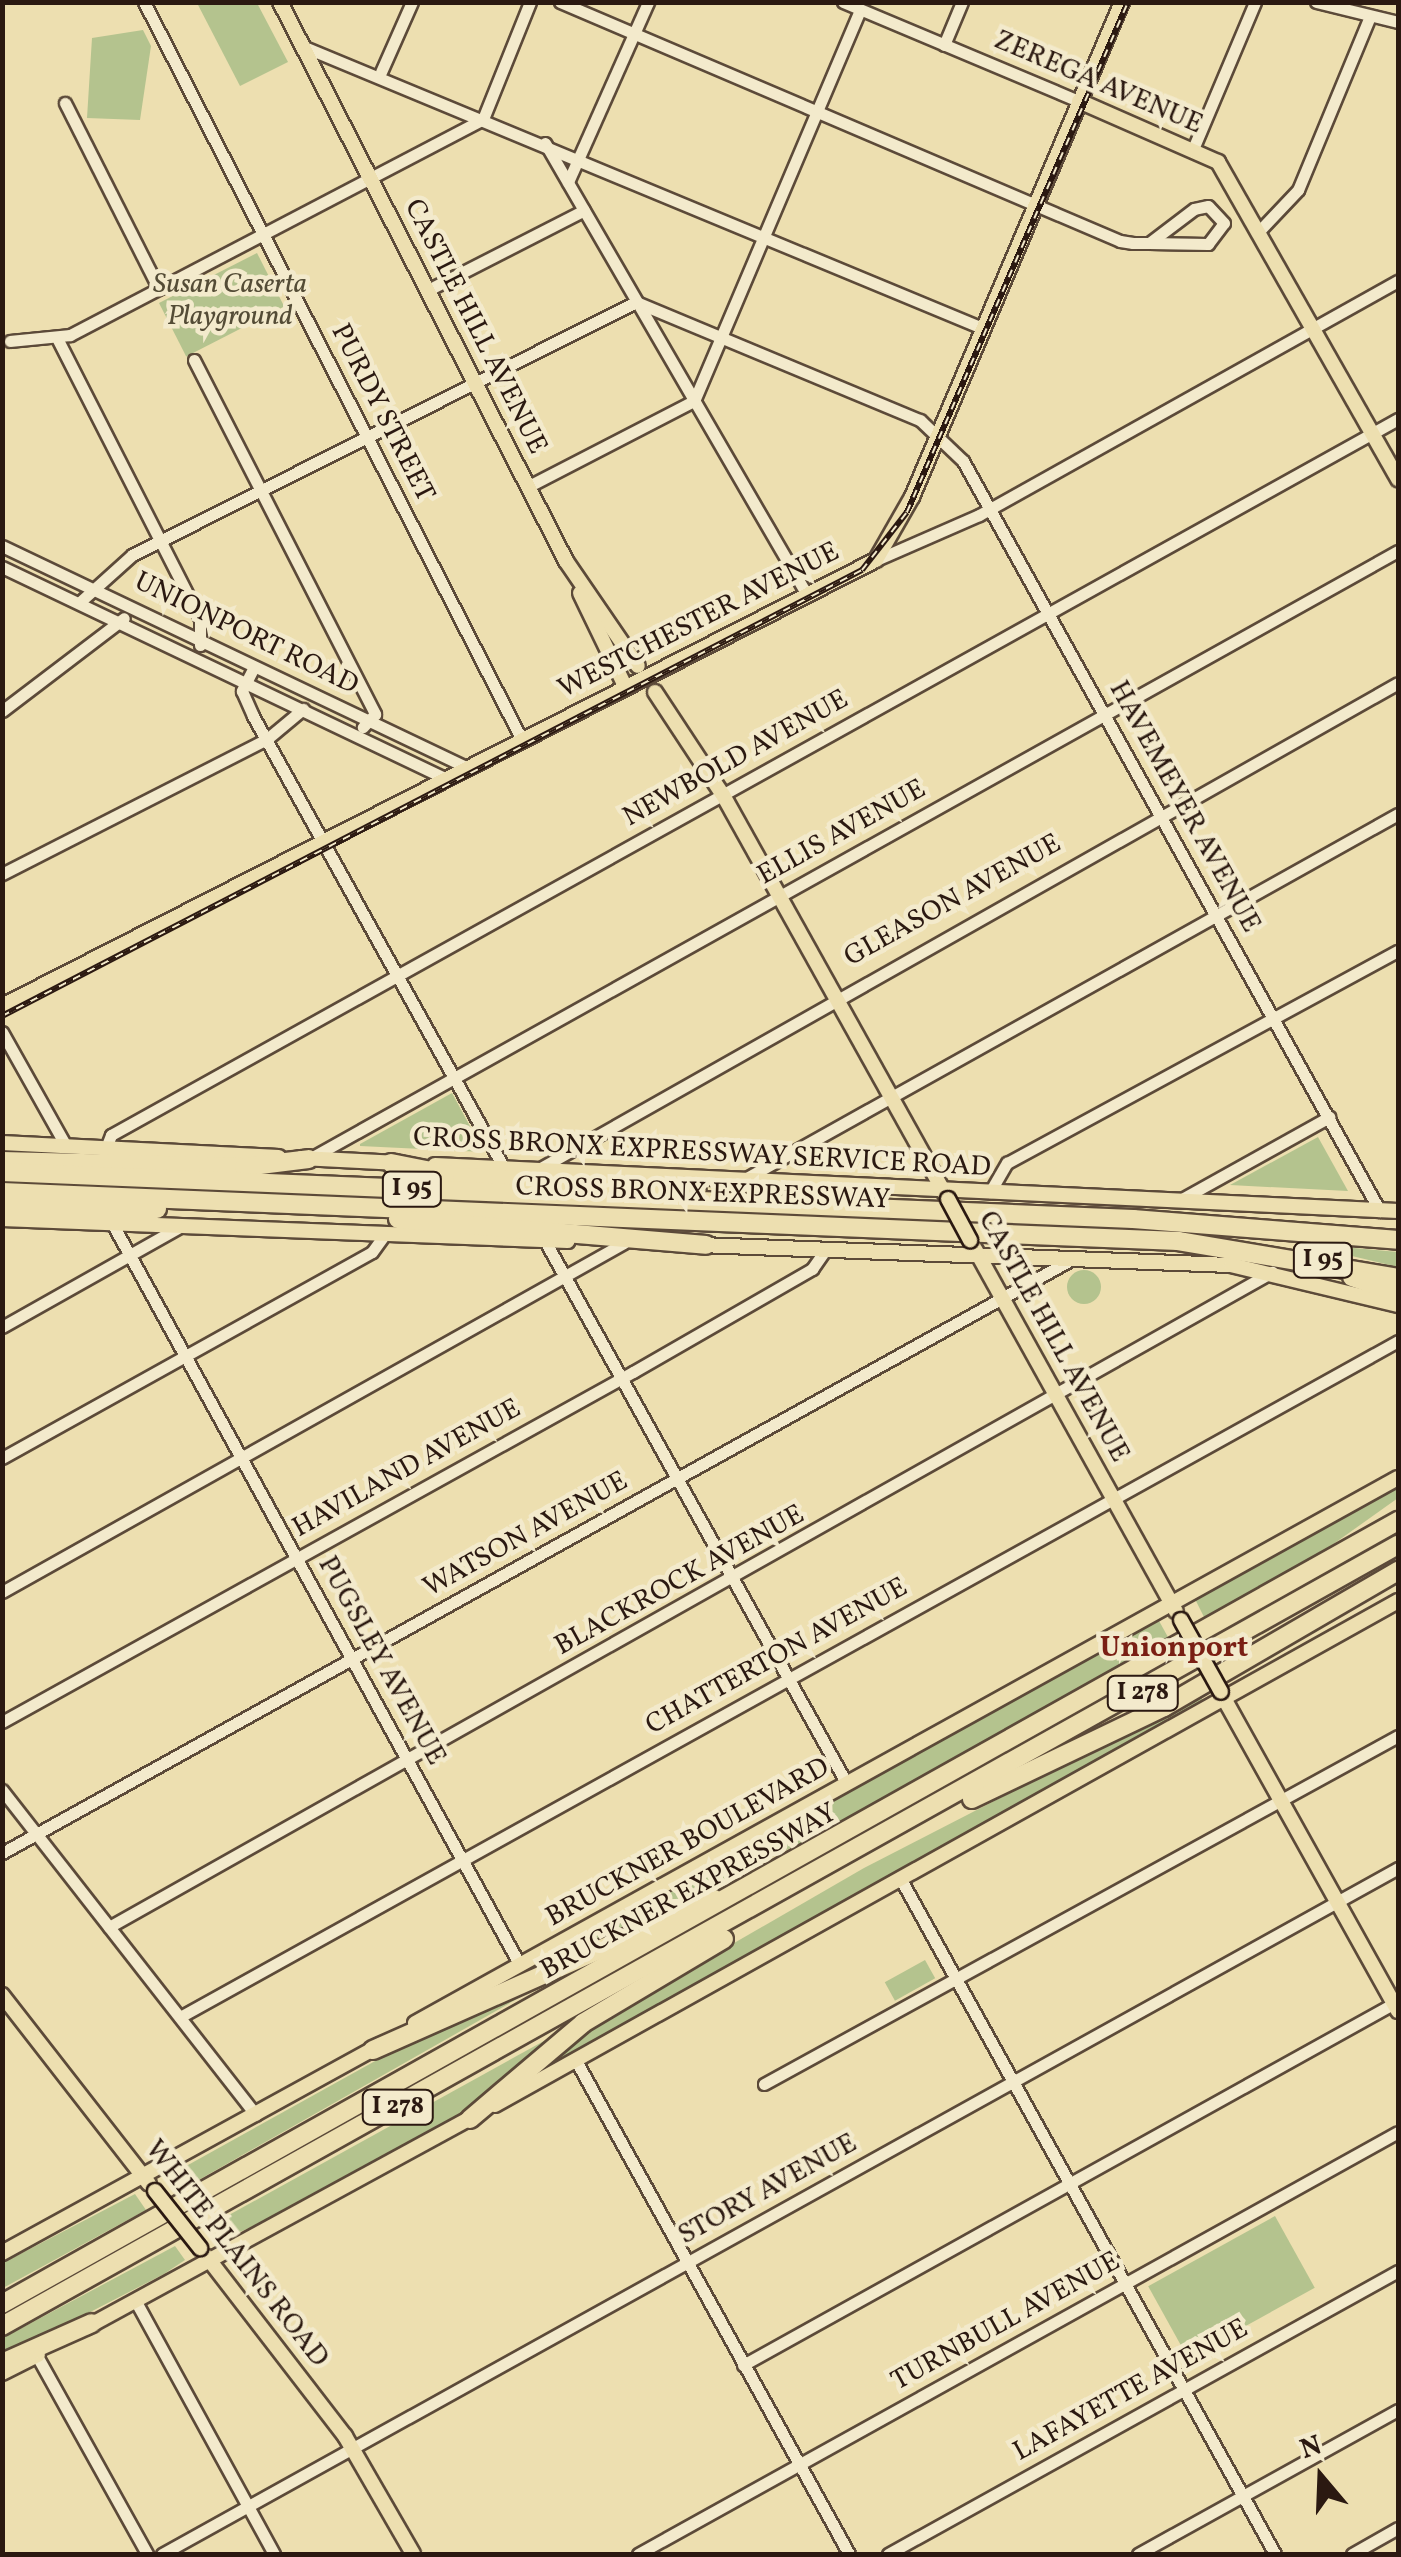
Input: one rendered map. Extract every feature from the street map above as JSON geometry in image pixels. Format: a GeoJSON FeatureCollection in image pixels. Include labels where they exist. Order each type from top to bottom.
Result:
{"type":"FeatureCollection","features":[{"type":"Feature","properties":{"kind":"highway"},"geometry":{"type":"LineString","coordinates":[[2,1161],[244,1167],[310,1159]]}},
{"type":"Feature","properties":{"kind":"highway"},"geometry":{"type":"LineString","coordinates":[[391,1163],[821,1206]]}},
{"type":"Feature","properties":{"kind":"highway","name":"CROSS BRONX EXPRESSWAY"},"geometry":{"type":"LineString","coordinates":[[2,1172],[821,1206],[1398,1240]]}},
{"type":"Feature","properties":{"kind":"highway","name":"CROSS BRONX EXPRESSWAY"},"geometry":{"type":"LineString","coordinates":[[2,1192],[1246,1247],[1398,1278]]}},
{"type":"Feature","properties":{"kind":"highway"},"geometry":{"type":"LineString","coordinates":[[2,1209],[254,1203]]}},
{"type":"Feature","properties":{"kind":"highway"},"geometry":{"type":"LineString","coordinates":[[323,1206],[706,1245]]}},
{"type":"Feature","properties":{"kind":"highway"},"geometry":{"type":"LineString","coordinates":[[1246,1247],[1398,1293]]}},
{"type":"Feature","properties":{"kind":"highway","name":"BRUCKNER EXPRESSWAY"},"geometry":{"type":"LineString","coordinates":[[2,2304],[1351,1552],[1398,1518]]}},
{"type":"Feature","properties":{"kind":"highway","name":"BRUCKNER EXPRESSWAY"},"geometry":{"type":"LineString","coordinates":[[2,2326],[794,1889],[1398,1545]]}},
{"type":"Feature","properties":{"kind":"highway"},"geometry":{"type":"LineString","coordinates":[[1254,1657],[1398,1571]]}},
{"type":"Feature","properties":{"kind":"highway"},"geometry":{"type":"LineString","coordinates":[[884,1836],[1398,1586]]}},
{"type":"Feature","properties":{"kind":"highway"},"geometry":{"type":"LineString","coordinates":[[373,2050],[771,1878]]}},
{"type":"Feature","properties":{"kind":"highway"},"geometry":{"type":"LineString","coordinates":[[470,2119],[583,2023],[794,1889]]}},
{"type":"Feature","properties":{"kind":"highway"},"geometry":{"type":"LineString","coordinates":[[2,2363],[92,2324]]}},
{"type":"Feature","properties":{"kind":"main road","name":"CASTLE HILL AVENUE"},"geometry":{"type":"LineString","coordinates":[[280,2],[566,561],[638,666]]}},
{"type":"Feature","properties":{"kind":"main road","name":"WESTCHESTER AVENUE"},"geometry":{"type":"LineString","coordinates":[[2,1006],[876,560],[937,432],[1122,2]]}},
{"type":"Feature","properties":{"kind":"main road","name":"ZEREGA AVENUE"},"geometry":{"type":"LineString","coordinates":[[1079,102],[1218,162],[1261,230],[1398,479]]}},
{"type":"Feature","properties":{"kind":"main road"},"geometry":{"type":"LineString","coordinates":[[566,561],[625,686]]}},
{"type":"Feature","properties":{"kind":"main road","name":"CASTLE HILL AVENUE"},"geometry":{"type":"LineString","coordinates":[[655,692],[723,795],[1280,1802],[1397,2005]]}},
{"type":"Feature","properties":{"kind":"main road","name":"CROSS BRONX EXPRESSWAY SERVICE ROAD"},"geometry":{"type":"LineString","coordinates":[[2,1143],[742,1180],[945,1195],[990,1192],[1398,1211]]}},
{"type":"Feature","properties":{"kind":"main road"},"geometry":{"type":"LineString","coordinates":[[2,1219],[1074,1258],[1272,1272],[1398,1306]]}},
{"type":"Feature","properties":{"kind":"main road","name":"BRUCKNER BOULEVARD"},"geometry":{"type":"LineString","coordinates":[[2,2253],[145,2178],[520,1965],[1398,1478]]}},
{"type":"Feature","properties":{"kind":"main road"},"geometry":{"type":"LineString","coordinates":[[2,2374],[470,2119],[1398,1601]]}},
{"type":"Feature","properties":{"kind":"main road","name":"WHITE PLAINS ROAD"},"geometry":{"type":"LineString","coordinates":[[2,1995],[353,2448],[413,2554]]}},
{"type":"Feature","properties":{"kind":"street","name":"PURDY STREET"},"geometry":{"type":"LineString","coordinates":[[144,2],[522,740]]}},
{"type":"Feature","properties":{"kind":"street"},"geometry":{"type":"LineString","coordinates":[[381,72],[412,2]]}},
{"type":"Feature","properties":{"kind":"street"},"geometry":{"type":"LineString","coordinates":[[10,341],[58,340],[483,119],[530,2]]}},
{"type":"Feature","properties":{"kind":"street"},"geometry":{"type":"LineString","coordinates":[[560,2],[1120,241],[1149,243],[1208,244],[1224,223],[1208,206],[1194,209],[1149,243]]}},
{"type":"Feature","properties":{"kind":"street"},"geometry":{"type":"LineString","coordinates":[[568,182],[648,2]]}},
{"type":"Feature","properties":{"kind":"street","name":"ZEREGA AVENUE"},"geometry":{"type":"LineString","coordinates":[[843,2],[1079,102]]}},
{"type":"Feature","properties":{"kind":"street"},"geometry":{"type":"LineString","coordinates":[[944,45],[962,2]]}},
{"type":"Feature","properties":{"kind":"street"},"geometry":{"type":"LineString","coordinates":[[1194,149],[1254,2]]}},
{"type":"Feature","properties":{"kind":"street"},"geometry":{"type":"LineString","coordinates":[[1316,2],[1398,22]]}},
{"type":"Feature","properties":{"kind":"street"},"geometry":{"type":"LineString","coordinates":[[529,486],[694,401],[860,10]]}},
{"type":"Feature","properties":{"kind":"street"},"geometry":{"type":"LineString","coordinates":[[1261,230],[1298,190],[1370,16]]}},
{"type":"Feature","properties":{"kind":"street"},"geometry":{"type":"LineString","coordinates":[[302,46],[381,72],[483,119],[982,328]]}},
{"type":"Feature","properties":{"kind":"street"},"geometry":{"type":"LineString","coordinates":[[65,103],[159,289]]}},
{"type":"Feature","properties":{"kind":"street"},"geometry":{"type":"LineString","coordinates":[[545,143],[807,595]]}},
{"type":"Feature","properties":{"kind":"street"},"geometry":{"type":"LineString","coordinates":[[428,290],[584,210]]}},
{"type":"Feature","properties":{"kind":"street"},"geometry":{"type":"LineString","coordinates":[[876,560],[990,508],[1398,281]]}},
{"type":"Feature","properties":{"kind":"street"},"geometry":{"type":"LineString","coordinates":[[81,601],[96,585],[161,542],[636,302],[722,334],[937,432]]}},
{"type":"Feature","properties":{"kind":"street"},"geometry":{"type":"LineString","coordinates":[[58,340],[205,631],[196,656]]}},
{"type":"Feature","properties":{"kind":"street"},"geometry":{"type":"LineString","coordinates":[[194,360],[375,714],[358,734]]}},
{"type":"Feature","properties":{"kind":"street","name":"NEWBOLD AVENUE"},"geometry":{"type":"LineString","coordinates":[[106,1148],[111,1135],[1398,419]]}},
{"type":"Feature","properties":{"kind":"street","name":"HAVEMEYER AVENUE"},"geometry":{"type":"LineString","coordinates":[[937,432],[990,508],[1380,1211]]}},
{"type":"Feature","properties":{"kind":"street","name":"UNIONPORT ROAD"},"geometry":{"type":"LineString","coordinates":[[2,546],[96,585],[201,641],[468,768]]}},
{"type":"Feature","properties":{"kind":"street","name":"ELLIS AVENUE"},"geometry":{"type":"LineString","coordinates":[[310,1159],[1398,551]]}},
{"type":"Feature","properties":{"kind":"street","name":"UNIONPORT ROAD"},"geometry":{"type":"LineString","coordinates":[[2,567],[81,601],[446,779]]}},
{"type":"Feature","properties":{"kind":"street"},"geometry":{"type":"LineString","coordinates":[[2,711],[134,608]]}},
{"type":"Feature","properties":{"kind":"street"},"geometry":{"type":"LineString","coordinates":[[254,667],[245,680],[267,739],[504,1168]]}},
{"type":"Feature","properties":{"kind":"street","name":"GLEASON AVENUE"},"geometry":{"type":"LineString","coordinates":[[536,1170],[835,996],[1398,683]]}},
{"type":"Feature","properties":{"kind":"street"},"geometry":{"type":"LineString","coordinates":[[2,874],[267,739],[303,709]]}},
{"type":"Feature","properties":{"kind":"street"},"geometry":{"type":"LineString","coordinates":[[742,1180],[1398,814]]}},
{"type":"Feature","properties":{"kind":"street"},"geometry":{"type":"LineString","coordinates":[[990,1192],[1003,1166],[1398,951]]}},
{"type":"Feature","properties":{"kind":"street"},"geometry":{"type":"LineString","coordinates":[[2,1032],[66,1146]]}},
{"type":"Feature","properties":{"kind":"street"},"geometry":{"type":"LineString","coordinates":[[1177,1201],[1329,1117]]}},
{"type":"Feature","properties":{"kind":"street","name":"PUGSLEY AVENUE"},"geometry":{"type":"LineString","coordinates":[[112,1224],[520,1965]]}},
{"type":"Feature","properties":{"kind":"street"},"geometry":{"type":"LineString","coordinates":[[2,1327],[181,1226]]}},
{"type":"Feature","properties":{"kind":"street"},"geometry":{"type":"LineString","coordinates":[[2,1458],[372,1252],[386,1234]]}},
{"type":"Feature","properties":{"kind":"street"},"geometry":{"type":"LineString","coordinates":[[545,1240],[847,1784]]}},
{"type":"Feature","properties":{"kind":"street"},"geometry":{"type":"LineString","coordinates":[[2,1592],[242,1462],[624,1243]]}},
{"type":"Feature","properties":{"kind":"street","name":"HAVILAND AVENUE"},"geometry":{"type":"LineString","coordinates":[[2,1722],[812,1269],[826,1249]]}},
{"type":"Feature","properties":{"kind":"street","name":"WATSON AVENUE"},"geometry":{"type":"LineString","coordinates":[[2,1854],[1074,1258]]}},
{"type":"Feature","properties":{"kind":"street","name":"BLACKROCK AVENUE"},"geometry":{"type":"LineString","coordinates":[[109,1927],[1058,1398],[1272,1272]]}},
{"type":"Feature","properties":{"kind":"street","name":"CHATTERTON AVENUE"},"geometry":{"type":"LineString","coordinates":[[180,2018],[1398,1341]]}},
{"type":"Feature","properties":{"kind":"street"},"geometry":{"type":"LineString","coordinates":[[764,2084],[1398,1736]]}},
{"type":"Feature","properties":{"kind":"street"},"geometry":{"type":"LineString","coordinates":[[2,1790],[256,2115]]}},
{"type":"Feature","properties":{"kind":"street","name":"STORY AVENUE"},"geometry":{"type":"LineString","coordinates":[[162,2554],[1398,1868]]}},
{"type":"Feature","properties":{"kind":"street"},"geometry":{"type":"LineString","coordinates":[[900,1878],[1275,2554]]}},
{"type":"Feature","properties":{"kind":"street"},"geometry":{"type":"LineString","coordinates":[[743,2364],[1397,2005]]}},
{"type":"Feature","properties":{"kind":"street"},"geometry":{"type":"LineString","coordinates":[[575,2059],[850,2554]]}},
{"type":"Feature","properties":{"kind":"street","name":"TURNBULL AVENUE"},"geometry":{"type":"LineString","coordinates":[[638,2554],[1398,2132]]}},
{"type":"Feature","properties":{"kind":"street"},"geometry":{"type":"LineString","coordinates":[[631,2161],[644,2154]]}},
{"type":"Feature","properties":{"kind":"street","name":"LAFAYETTE AVENUE"},"geometry":{"type":"LineString","coordinates":[[888,2554],[1398,2272]]}},
{"type":"Feature","properties":{"kind":"street"},"geometry":{"type":"LineString","coordinates":[[134,2300],[274,2554]]}},
{"type":"Feature","properties":{"kind":"street"},"geometry":{"type":"LineString","coordinates":[[37,2356],[147,2554]]}},
{"type":"Feature","properties":{"kind":"street"},"geometry":{"type":"LineString","coordinates":[[1138,2554],[1398,2410]]}},
{"type":"Feature","properties":{"kind":"street"},"geometry":{"type":"LineString","coordinates":[[1352,2554],[1398,2528]]}},
{"type":"Feature","properties":{"kind":"green space"},"geometry":{"type":"Polygon","coordinates":[[[197,3],[257,3],[288,62],[240,86],[197,3]]]}},
{"type":"Feature","properties":{"kind":"green space"},"geometry":{"type":"Polygon","coordinates":[[[143,30],[151,46],[140,120],[87,118],[92,38],[143,30]]]}},
{"type":"Feature","properties":{"kind":"green space","name":"Susan Caserta Playground"},"geometry":{"type":"Polygon","coordinates":[[[257,253],[284,306],[186,356],[159,303],[257,253]]]}},
{"type":"Feature","properties":{"kind":"green space"},"geometry":{"type":"Polygon","coordinates":[[[452,1093],[484,1152],[360,1146],[360,1144],[452,1093]]]}},
{"type":"Feature","properties":{"kind":"green space"},"geometry":{"type":"Polygon","coordinates":[[[1318,1137],[1348,1191],[1230,1185],[1318,1137]]]}},
{"type":"Feature","properties":{"kind":"green space"},"geometry":{"type":"Polygon","coordinates":[[[1332,1246],[1398,1252],[1398,1267],[1331,1251],[1332,1246]]]}},
{"type":"Feature","properties":{"kind":"green space"},"geometry":{"type":"Polygon","coordinates":[[[1084,1270],[1096,1275],[1101,1287],[1096,1299],[1084,1304],[1072,1299],[1067,1287],[1072,1275],[1084,1270]]]}},
{"type":"Feature","properties":{"kind":"green space"},"geometry":{"type":"Polygon","coordinates":[[[1398,1485],[1398,1498],[1332,1545],[1205,1619],[1195,1599],[1398,1485]]]}},
{"type":"Feature","properties":{"kind":"green space"},"geometry":{"type":"Polygon","coordinates":[[[1158,1619],[1169,1639],[859,1816],[492,1988],[1158,1619]]]}},
{"type":"Feature","properties":{"kind":"green space"},"geometry":{"type":"Polygon","coordinates":[[[1200,1695],[1203,1701],[537,2071],[592,2025],[864,1868],[1200,1695]]]}},
{"type":"Feature","properties":{"kind":"green space"},"geometry":{"type":"Polygon","coordinates":[[[925,1960],[935,1978],[895,2001],[885,1982],[925,1960]]]}},
{"type":"Feature","properties":{"kind":"green space"},"geometry":{"type":"Polygon","coordinates":[[[568,1970],[181,2190],[170,2175],[395,2050],[568,1970]]]}},
{"type":"Feature","properties":{"kind":"green space"},"geometry":{"type":"Polygon","coordinates":[[[553,2036],[461,2114],[284,2213],[221,2240],[209,2226],[553,2036]]]}},
{"type":"Feature","properties":{"kind":"green space"},"geometry":{"type":"Polygon","coordinates":[[[135,2194],[146,2210],[3,2288],[3,2263],[135,2194]]]}},
{"type":"Feature","properties":{"kind":"green space"},"geometry":{"type":"Polygon","coordinates":[[[1275,2216],[1315,2288],[1188,2358],[1148,2286],[1275,2216]]]}},
{"type":"Feature","properties":{"kind":"green space"},"geometry":{"type":"Polygon","coordinates":[[[175,2246],[185,2260],[164,2274],[3,2357],[3,2338],[175,2246]]]}},
{"type":"Feature","properties":{"kind":"railway"},"geometry":{"type":"LineString","coordinates":[[2,1016],[862,570],[907,512],[1128,2]]}},
{"type":"Feature","properties":{"kind":"district","name":"Unionport"},"geometry":{"type":"Point","coordinates":[1174,1648]}}]}
